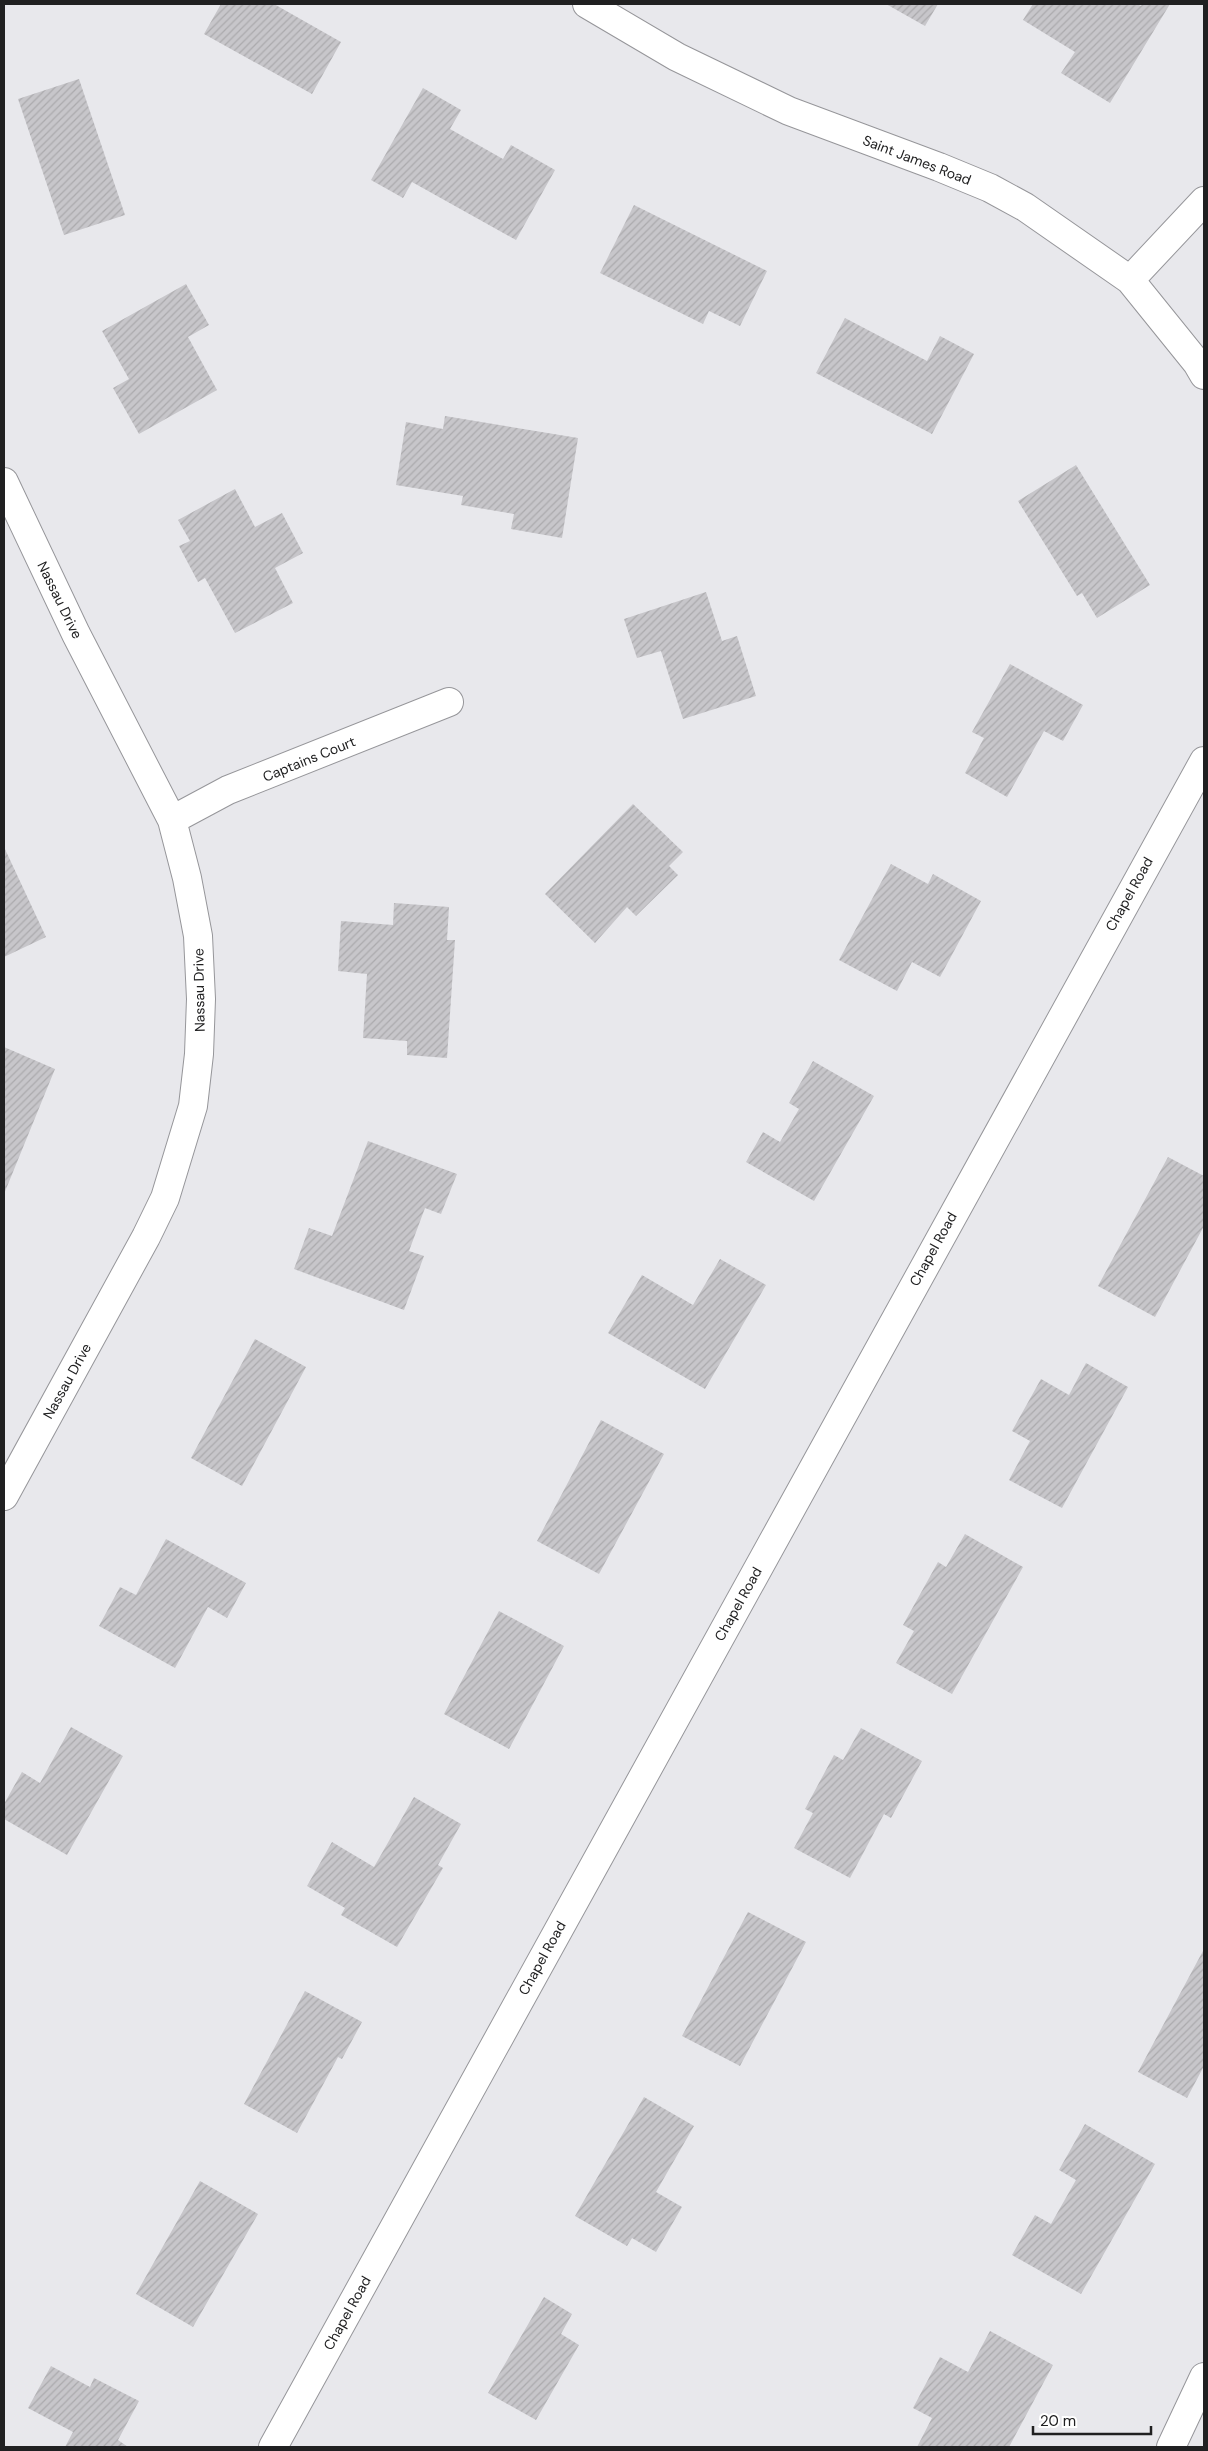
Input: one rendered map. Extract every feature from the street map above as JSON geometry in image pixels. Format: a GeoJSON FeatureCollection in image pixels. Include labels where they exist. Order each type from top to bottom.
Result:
{"type":"FeatureCollection","features":[{"type":"Feature","properties":{"kind":"street","name":"Saint James Road"},"geometry":{"type":"LineString","coordinates":[[587,4],[677,57],[789,111],[940,167],[990,188],[1026,207],[1130,280],[1197,362],[1204,375]]}},
{"type":"Feature","properties":{"kind":"street"},"geometry":{"type":"LineString","coordinates":[[1130,280],[1204,201]]}},
{"type":"Feature","properties":{"kind":"street","name":"Nassau Drive"},"geometry":{"type":"LineString","coordinates":[[4,482],[76,634],[172,820],[187,878],[198,936],[201,999],[199,1054],[193,1106],[165,1198],[4,1496]]}},
{"type":"Feature","properties":{"kind":"street","name":"Captains Court"},"geometry":{"type":"LineString","coordinates":[[172,820],[228,790],[449,702]]}},
{"type":"Feature","properties":{"kind":"street","name":"Chapel Road"},"geometry":{"type":"LineString","coordinates":[[273,2447],[1204,761]]}},
{"type":"Feature","properties":{"kind":"street"},"geometry":{"type":"LineString","coordinates":[[1171,2447],[1204,2376]]}},
{"type":"Feature","properties":{"kind":"building"},"geometry":{"type":"Polygon","coordinates":[[[221,4],[274,4],[341,42],[312,94],[204,34],[221,4]]]}},
{"type":"Feature","properties":{"kind":"building"},"geometry":{"type":"Polygon","coordinates":[[[886,4],[938,4],[925,26],[886,4]]]}},
{"type":"Feature","properties":{"kind":"building"},"geometry":{"type":"Polygon","coordinates":[[[1033,4],[1137,4],[1141,6],[1142,4],[1170,4],[1110,103],[1061,73],[1075,52],[1023,20],[1033,4]]]}},
{"type":"Feature","properties":{"kind":"building"},"geometry":{"type":"Polygon","coordinates":[[[79,79],[125,215],[64,235],[18,99],[79,79]]]}},
{"type":"Feature","properties":{"kind":"building"},"geometry":{"type":"Polygon","coordinates":[[[423,88],[461,110],[450,129],[503,159],[511,145],[555,170],[516,240],[412,182],[403,198],[371,180],[423,88]]]}},
{"type":"Feature","properties":{"kind":"building"},"geometry":{"type":"Polygon","coordinates":[[[634,205],[767,271],[740,326],[709,311],[703,324],[600,273],[634,205]]]}},
{"type":"Feature","properties":{"kind":"building"},"geometry":{"type":"Polygon","coordinates":[[[186,284],[209,325],[188,337],[217,390],[139,434],[113,388],[129,379],[102,331],[186,284]]]}},
{"type":"Feature","properties":{"kind":"building"},"geometry":{"type":"Polygon","coordinates":[[[845,318],[927,361],[940,336],[974,354],[932,434],[816,373],[845,318]]]}},
{"type":"Feature","properties":{"kind":"building"},"geometry":{"type":"Polygon","coordinates":[[[445,416],[578,438],[562,538],[511,529],[514,514],[461,505],[463,496],[396,485],[406,422],[443,429],[445,416]]]}},
{"type":"Feature","properties":{"kind":"building"},"geometry":{"type":"Polygon","coordinates":[[[1076,465],[1150,585],[1097,618],[1082,593],[1077,596],[1018,501],[1076,465]]]}},
{"type":"Feature","properties":{"kind":"building"},"geometry":{"type":"Polygon","coordinates":[[[235,489],[255,527],[282,513],[303,553],[275,568],[293,603],[235,633],[205,578],[198,582],[179,546],[190,541],[178,520],[235,489]]]}},
{"type":"Feature","properties":{"kind":"building"},"geometry":{"type":"Polygon","coordinates":[[[706,592],[722,641],[737,636],[756,696],[683,719],[661,651],[637,658],[624,619],[706,592]]]}},
{"type":"Feature","properties":{"kind":"building"},"geometry":{"type":"Polygon","coordinates":[[[1010,664],[1083,705],[1063,741],[1044,731],[1007,797],[965,773],[984,738],[972,732],[1010,664]]]}},
{"type":"Feature","properties":{"kind":"building"},"geometry":{"type":"Polygon","coordinates":[[[633,804],[683,852],[669,866],[678,875],[636,916],[627,907],[595,943],[545,894],[633,804]]]}},
{"type":"Feature","properties":{"kind":"building"},"geometry":{"type":"Polygon","coordinates":[[[4,847],[46,937],[4,957],[4,847]]]}},
{"type":"Feature","properties":{"kind":"building"},"geometry":{"type":"Polygon","coordinates":[[[891,864],[928,884],[933,874],[981,901],[940,977],[912,962],[897,991],[839,960],[891,864]]]}},
{"type":"Feature","properties":{"kind":"building"},"geometry":{"type":"Polygon","coordinates":[[[394,903],[449,907],[447,940],[455,940],[447,1058],[407,1055],[407,1041],[363,1038],[367,974],[338,971],[341,921],[393,925],[394,903]]]}},
{"type":"Feature","properties":{"kind":"building"},"geometry":{"type":"Polygon","coordinates":[[[4,1047],[55,1069],[4,1194],[4,1047]]]}},
{"type":"Feature","properties":{"kind":"building"},"geometry":{"type":"Polygon","coordinates":[[[813,1061],[874,1096],[814,1201],[746,1162],[763,1132],[780,1142],[799,1109],[789,1103],[813,1061]]]}},
{"type":"Feature","properties":{"kind":"building"},"geometry":{"type":"Polygon","coordinates":[[[368,1141],[457,1174],[441,1214],[425,1208],[409,1251],[424,1256],[404,1310],[294,1269],[309,1228],[332,1236],[368,1141]]]}},
{"type":"Feature","properties":{"kind":"building"},"geometry":{"type":"Polygon","coordinates":[[[1168,1157],[1204,1176],[1204,1226],[1155,1317],[1098,1286],[1168,1157]]]}},
{"type":"Feature","properties":{"kind":"building"},"geometry":{"type":"Polygon","coordinates":[[[720,1259],[766,1285],[705,1389],[608,1333],[642,1275],[693,1305],[720,1259]]]}},
{"type":"Feature","properties":{"kind":"building"},"geometry":{"type":"Polygon","coordinates":[[[255,1339],[306,1367],[242,1486],[191,1458],[255,1339]]]}},
{"type":"Feature","properties":{"kind":"building"},"geometry":{"type":"Polygon","coordinates":[[[1086,1363],[1128,1387],[1062,1508],[1009,1480],[1030,1441],[1012,1431],[1041,1379],[1069,1395],[1086,1363]]]}},
{"type":"Feature","properties":{"kind":"building"},"geometry":{"type":"Polygon","coordinates":[[[601,1420],[664,1454],[599,1574],[537,1541],[601,1420]]]}},
{"type":"Feature","properties":{"kind":"building"},"geometry":{"type":"Polygon","coordinates":[[[965,1534],[1023,1567],[952,1694],[896,1663],[914,1631],[903,1625],[938,1562],[946,1567],[965,1534]]]}},
{"type":"Feature","properties":{"kind":"building"},"geometry":{"type":"Polygon","coordinates":[[[166,1539],[246,1583],[227,1618],[208,1607],[175,1668],[99,1626],[120,1587],[136,1595],[166,1539]]]}},
{"type":"Feature","properties":{"kind":"building"},"geometry":{"type":"Polygon","coordinates":[[[499,1611],[564,1646],[509,1749],[444,1714],[499,1611]]]}},
{"type":"Feature","properties":{"kind":"building"},"geometry":{"type":"Polygon","coordinates":[[[71,1727],[123,1756],[67,1855],[4,1819],[4,1804],[22,1772],[40,1783],[71,1727]]]}},
{"type":"Feature","properties":{"kind":"building"},"geometry":{"type":"Polygon","coordinates":[[[861,1728],[922,1761],[891,1818],[884,1814],[850,1878],[794,1848],[813,1813],[805,1809],[834,1755],[843,1760],[861,1728]]]}},
{"type":"Feature","properties":{"kind":"building"},"geometry":{"type":"Polygon","coordinates":[[[414,1797],[461,1824],[438,1865],[443,1868],[397,1947],[341,1915],[345,1908],[307,1886],[332,1842],[374,1867],[414,1797]]]}},
{"type":"Feature","properties":{"kind":"building"},"geometry":{"type":"Polygon","coordinates":[[[748,1912],[806,1942],[740,2066],[682,2036],[748,1912]]]}},
{"type":"Feature","properties":{"kind":"building"},"geometry":{"type":"Polygon","coordinates":[[[1204,1949],[1204,2066],[1187,2098],[1138,2072],[1204,1949]]]}},
{"type":"Feature","properties":{"kind":"building"},"geometry":{"type":"Polygon","coordinates":[[[305,1991],[362,2022],[342,2059],[338,2057],[297,2133],[244,2104],[305,1991]]]}},
{"type":"Feature","properties":{"kind":"building"},"geometry":{"type":"Polygon","coordinates":[[[644,2097],[694,2126],[656,2192],[682,2207],[656,2252],[632,2238],[627,2246],[575,2216],[644,2097]]]}},
{"type":"Feature","properties":{"kind":"building"},"geometry":{"type":"Polygon","coordinates":[[[1085,2124],[1155,2164],[1081,2294],[1012,2255],[1035,2215],[1051,2224],[1076,2180],[1059,2170],[1085,2124]]]}},
{"type":"Feature","properties":{"kind":"building"},"geometry":{"type":"Polygon","coordinates":[[[200,2181],[258,2214],[193,2327],[136,2294],[200,2181]]]}},
{"type":"Feature","properties":{"kind":"building"},"geometry":{"type":"Polygon","coordinates":[[[544,2297],[572,2314],[561,2334],[579,2345],[536,2420],[488,2393],[544,2297]]]}},
{"type":"Feature","properties":{"kind":"building"},"geometry":{"type":"Polygon","coordinates":[[[990,2331],[1053,2365],[1009,2447],[917,2447],[932,2418],[913,2408],[940,2357],[968,2372],[990,2331]]]}},
{"type":"Feature","properties":{"kind":"building"},"geometry":{"type":"Polygon","coordinates":[[[51,2366],[90,2387],[94,2378],[139,2401],[118,2440],[128,2447],[65,2447],[73,2432],[28,2408],[51,2366]]]}}]}
